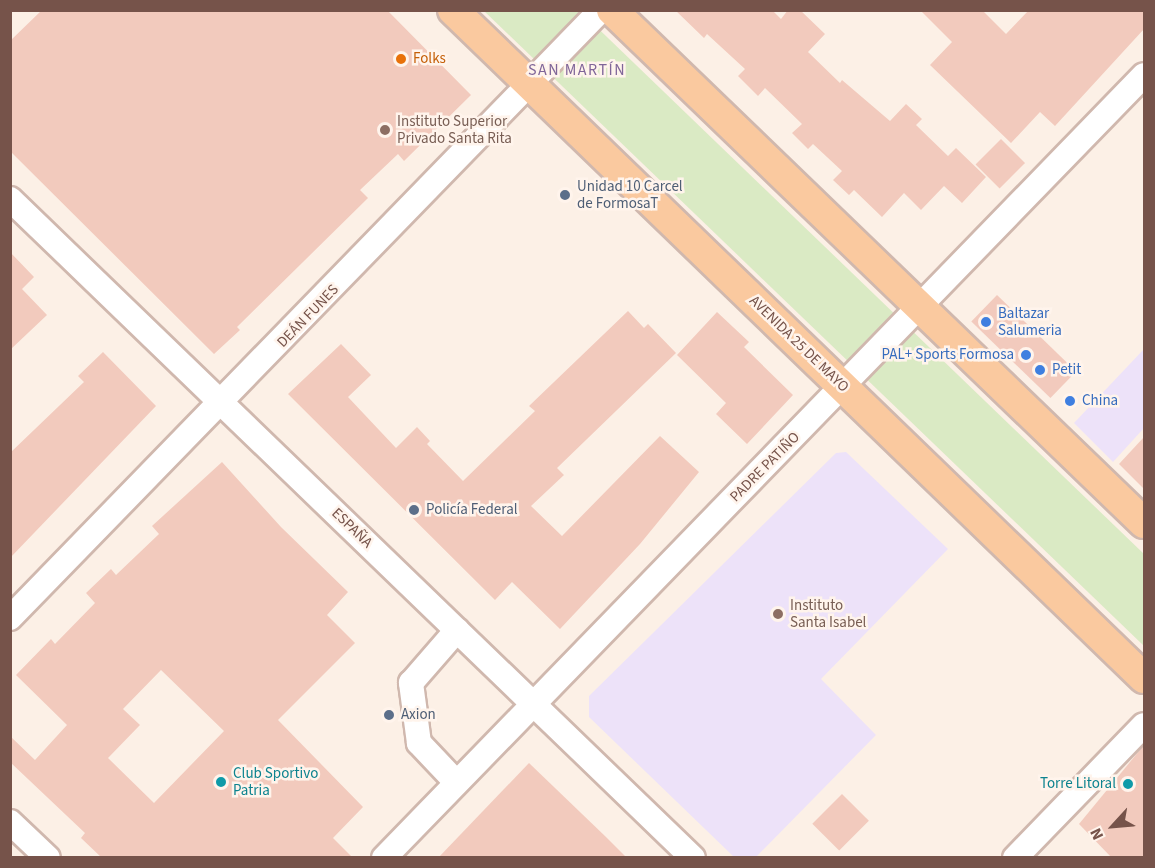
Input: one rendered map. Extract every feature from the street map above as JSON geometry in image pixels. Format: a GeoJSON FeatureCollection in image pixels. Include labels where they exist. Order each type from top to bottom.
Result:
{"type":"FeatureCollection","features":[{"type":"Feature","properties":{"kind":"main road","name":"AVENIDA 25 DE MAYO"},"geometry":{"type":"LineString","coordinates":[[453,10],[1144,678]]}},
{"type":"Feature","properties":{"kind":"main road"},"geometry":{"type":"LineString","coordinates":[[612,10],[1144,523]]}},
{"type":"Feature","properties":{"kind":"street","name":"DEÁN FUNES"},"geometry":{"type":"LineString","coordinates":[[10,618],[223,404],[601,10]]}},
{"type":"Feature","properties":{"kind":"street","name":"PADRE PATIÑO"},"geometry":{"type":"LineString","coordinates":[[384,858],[532,703],[844,388],[1144,75]]}},
{"type":"Feature","properties":{"kind":"street","name":"ESPAÑA"},"geometry":{"type":"LineString","coordinates":[[10,199],[693,858]]}},
{"type":"Feature","properties":{"kind":"street"},"geometry":{"type":"LineString","coordinates":[[456,782],[419,743],[411,683],[457,630]]}},
{"type":"Feature","properties":{"kind":"street"},"geometry":{"type":"LineString","coordinates":[[1015,858],[1144,725]]}},
{"type":"Feature","properties":{"kind":"street"},"geometry":{"type":"LineString","coordinates":[[10,822],[48,858]]}},
{"type":"Feature","properties":{"kind":"shaded area"},"geometry":{"type":"Polygon","coordinates":[[[1144,349],[1144,428],[1113,462],[1074,423],[1144,349]]]}},
{"type":"Feature","properties":{"kind":"shaded area","name":"Instituto Santa Isabel"},"geometry":{"type":"Polygon","coordinates":[[[846,452],[948,549],[821,679],[876,735],[756,857],[734,857],[589,717],[589,696],[836,453],[846,452]]]}},
{"type":"Feature","properties":{"kind":"green space"},"geometry":{"type":"Polygon","coordinates":[[[484,11],[580,11],[1144,554],[1144,646],[484,11]]]}},
{"type":"Feature","properties":{"kind":"building"},"geometry":{"type":"Polygon","coordinates":[[[42,10],[387,10],[471,95],[404,161],[398,154],[360,190],[368,198],[237,327],[240,330],[214,354],[10,151],[10,41],[42,10]]]}},
{"type":"Feature","properties":{"kind":"building"},"geometry":{"type":"Polygon","coordinates":[[[675,10],[772,10],[781,19],[788,10],[800,10],[825,34],[808,52],[840,83],[842,80],[890,121],[906,104],[922,119],[916,125],[948,156],[956,148],[986,177],[962,203],[944,186],[921,210],[904,193],[882,217],[854,190],[849,195],[833,180],[842,171],[813,144],[808,149],[792,133],[802,124],[765,88],[758,96],[738,76],[745,69],[707,34],[704,38],[675,10]]]}},
{"type":"Feature","properties":{"kind":"building"},"geometry":{"type":"Polygon","coordinates":[[[920,10],[982,10],[1006,34],[1029,10],[1144,10],[1144,29],[1055,126],[1040,112],[1011,143],[930,65],[952,42],[920,10]]]}},
{"type":"Feature","properties":{"kind":"building"},"geometry":{"type":"Polygon","coordinates":[[[1001,139],[1025,163],[1000,188],[976,164],[1001,139]]]}},
{"type":"Feature","properties":{"kind":"building"},"geometry":{"type":"Polygon","coordinates":[[[10,252],[34,277],[22,289],[47,315],[10,350],[10,252]]]}},
{"type":"Feature","properties":{"kind":"building"},"geometry":{"type":"Polygon","coordinates":[[[997,295],[1076,371],[1050,398],[971,322],[997,295]]]}},
{"type":"Feature","properties":{"kind":"building"},"geometry":{"type":"Polygon","coordinates":[[[628,311],[644,328],[648,324],[676,353],[557,468],[564,475],[531,506],[562,536],[660,436],[699,472],[640,544],[560,629],[512,582],[495,600],[288,394],[341,344],[371,375],[348,397],[396,448],[417,427],[430,441],[427,444],[463,481],[535,411],[529,406],[628,311]]]}},
{"type":"Feature","properties":{"kind":"building"},"geometry":{"type":"Polygon","coordinates":[[[717,312],[749,342],[744,347],[793,395],[747,444],[716,414],[726,403],[677,355],[717,312]]]}},
{"type":"Feature","properties":{"kind":"building"},"geometry":{"type":"Polygon","coordinates":[[[103,352],[156,406],[10,558],[10,453],[84,382],[78,376],[103,352]]]}},
{"type":"Feature","properties":{"kind":"building"},"geometry":{"type":"Polygon","coordinates":[[[1144,437],[1144,489],[1119,464],[1144,437]]]}},
{"type":"Feature","properties":{"kind":"building"},"geometry":{"type":"Polygon","coordinates":[[[222,462],[281,527],[348,592],[327,615],[355,643],[278,720],[363,807],[333,838],[353,858],[102,858],[81,838],[85,833],[10,762],[10,736],[35,760],[67,725],[16,675],[51,639],[55,644],[95,603],[86,593],[111,569],[116,575],[159,534],[152,526],[222,462]],[[161,670],[123,709],[140,725],[108,758],[154,803],[224,731],[161,670]]]}},
{"type":"Feature","properties":{"kind":"building","name":"Torre Litoral"},"geometry":{"type":"Polygon","coordinates":[[[1144,745],[1144,858],[1112,858],[1079,824],[1144,745]]]}},
{"type":"Feature","properties":{"kind":"building"},"geometry":{"type":"Polygon","coordinates":[[[529,763],[606,837],[627,858],[438,858],[529,763]]]}},
{"type":"Feature","properties":{"kind":"building"},"geometry":{"type":"Polygon","coordinates":[[[842,794],[869,821],[839,851],[812,824],[842,794]]]}},
{"type":"Feature","properties":{"kind":"place","name":"Folks"},"geometry":{"type":"Point","coordinates":[401,59]}},
{"type":"Feature","properties":{"kind":"place","name":"Instituto Superior Privado Santa Rita"},"geometry":{"type":"Point","coordinates":[385,130]}},
{"type":"Feature","properties":{"kind":"place","name":"Unidad 10 Carcel de FormosaT"},"geometry":{"type":"Point","coordinates":[565,195]}},
{"type":"Feature","properties":{"kind":"place","name":"Baltazar Salumeria"},"geometry":{"type":"Point","coordinates":[986,322]}},
{"type":"Feature","properties":{"kind":"place","name":"PAL+ Sports Formosa"},"geometry":{"type":"Point","coordinates":[1026,355]}},
{"type":"Feature","properties":{"kind":"place","name":"Petit"},"geometry":{"type":"Point","coordinates":[1040,370]}},
{"type":"Feature","properties":{"kind":"place","name":"China"},"geometry":{"type":"Point","coordinates":[1070,401]}},
{"type":"Feature","properties":{"kind":"place","name":"Policía Federal"},"geometry":{"type":"Point","coordinates":[414,510]}},
{"type":"Feature","properties":{"kind":"place","name":"Instituto Santa Isabel"},"geometry":{"type":"Point","coordinates":[778,614]}},
{"type":"Feature","properties":{"kind":"place","name":"Axion"},"geometry":{"type":"Point","coordinates":[389,715]}},
{"type":"Feature","properties":{"kind":"place","name":"Club Sportivo Patria"},"geometry":{"type":"Point","coordinates":[221,782]}},
{"type":"Feature","properties":{"kind":"place","name":"Torre Litoral"},"geometry":{"type":"Point","coordinates":[1128,784]}},
{"type":"Feature","properties":{"kind":"district","name":"SAN MARTÍN"},"geometry":{"type":"Point","coordinates":[577,70]}}]}
